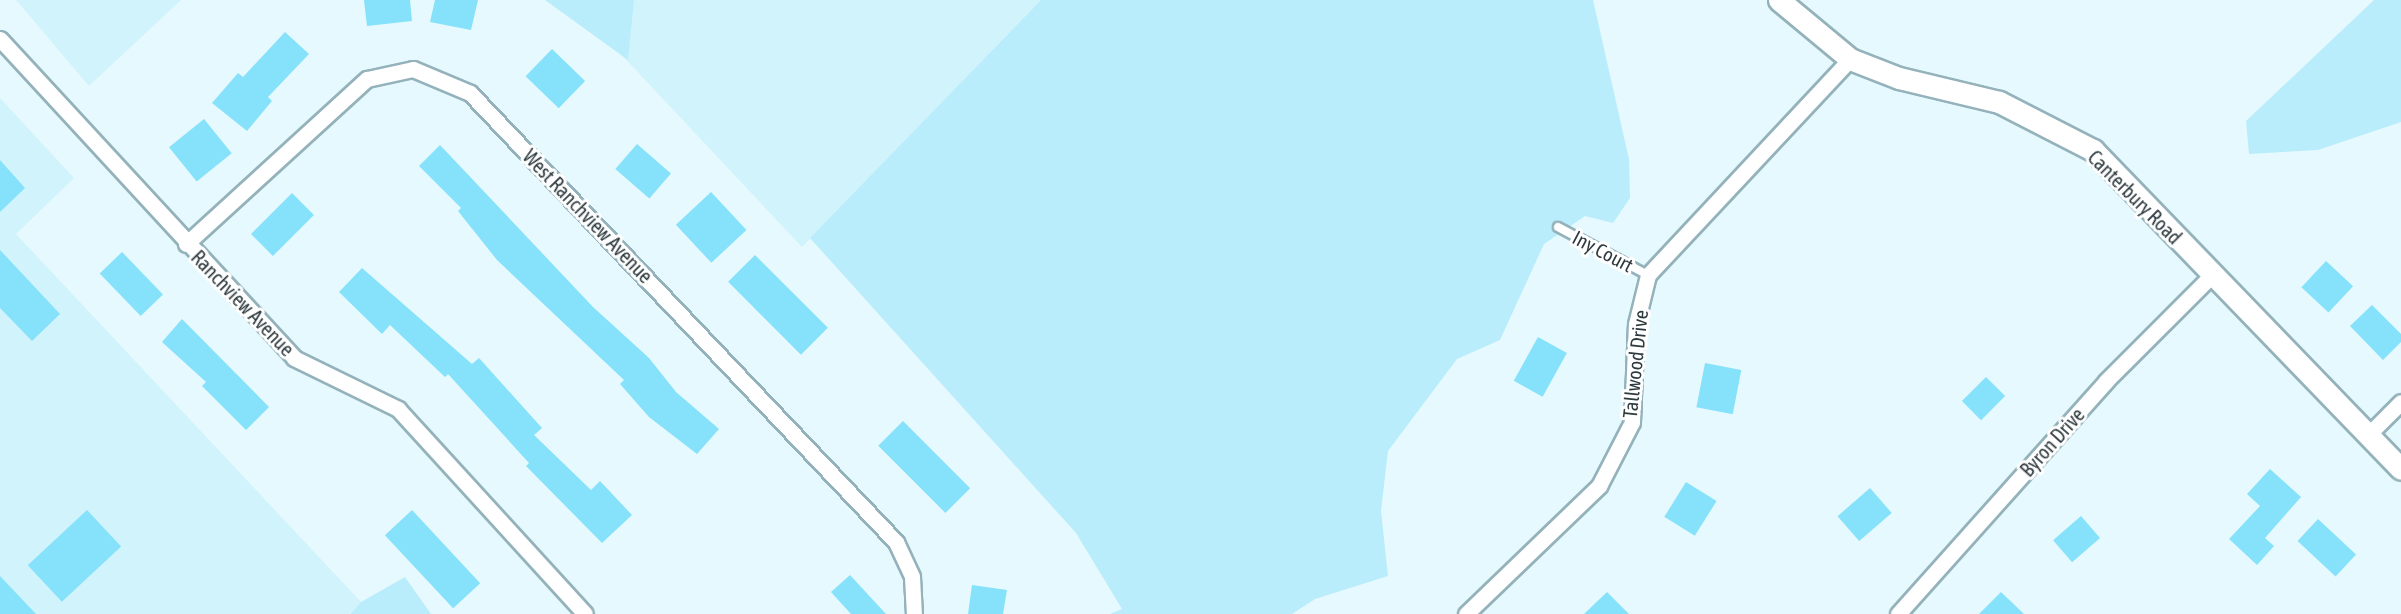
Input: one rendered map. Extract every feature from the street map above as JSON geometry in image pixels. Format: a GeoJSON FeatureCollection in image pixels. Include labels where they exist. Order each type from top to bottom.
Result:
{"type":"FeatureCollection","features":[{"type":"Feature","properties":{"kind":"street","name":"Canterbury Road"},"geometry":{"type":"LineString","coordinates":[[1779,0],[1850,59],[1899,78],[1999,102],[2092,150],[2401,469]]}},
{"type":"Feature","properties":{"kind":"street","name":"Ranchview Avenue"},"geometry":{"type":"LineString","coordinates":[[0,39],[186,244],[294,358],[398,409],[585,614]]}},
{"type":"Feature","properties":{"kind":"street","name":"Tallwood Drive"},"geometry":{"type":"LineString","coordinates":[[1466,614],[1599,486],[1632,422],[1636,324],[1648,275],[1850,59]]}},
{"type":"Feature","properties":{"kind":"street","name":"West Ranchview Avenue"},"geometry":{"type":"LineString","coordinates":[[186,244],[367,79],[413,69],[470,93],[896,542],[912,578],[914,614]]}},
{"type":"Feature","properties":{"kind":"street","name":"Byron Drive"},"geometry":{"type":"LineString","coordinates":[[1908,610],[2106,381],[2212,275]]}},
{"type":"Feature","properties":{"kind":"street"},"geometry":{"type":"LineString","coordinates":[[2369,434],[2401,402]]}},
{"type":"Feature","properties":{"kind":"lane","name":"Iny Court"},"geometry":{"type":"LineString","coordinates":[[1558,227],[1648,275]]}},
{"type":"Feature","properties":{"kind":"shaded area"},"geometry":{"type":"Polygon","coordinates":[[[16,0],[181,0],[89,86],[16,0]]]}},
{"type":"Feature","properties":{"kind":"shaded area"},"geometry":{"type":"Polygon","coordinates":[[[545,0],[634,0],[628,60],[545,0]]]}},
{"type":"Feature","properties":{"kind":"shaded area"},"geometry":{"type":"Polygon","coordinates":[[[570,0],[1041,0],[802,247],[570,0]]]}},
{"type":"Feature","properties":{"kind":"shaded area"},"geometry":{"type":"Polygon","coordinates":[[[1041,0],[1593,0],[1629,159],[1630,198],[1613,223],[1585,216],[1544,244],[1500,340],[1457,359],[1388,451],[1381,511],[1388,576],[1315,599],[1292,614],[1110,614],[1122,609],[1076,533],[810,238],[1041,0]]]}},
{"type":"Feature","properties":{"kind":"shaded area"},"geometry":{"type":"Polygon","coordinates":[[[2374,0],[2401,0],[2401,122],[2318,150],[2249,154],[2246,121],[2374,0]]]}},
{"type":"Feature","properties":{"kind":"shaded area"},"geometry":{"type":"Polygon","coordinates":[[[0,98],[74,178],[16,234],[361,602],[349,614],[0,614],[0,98]]]}},
{"type":"Feature","properties":{"kind":"shaded area"},"geometry":{"type":"Polygon","coordinates":[[[405,577],[431,614],[350,614],[361,602],[405,577]]]}},
{"type":"Feature","properties":{"kind":"building"},"geometry":{"type":"Polygon","coordinates":[[[364,0],[410,0],[412,21],[367,26],[364,0]]]}},
{"type":"Feature","properties":{"kind":"building"},"geometry":{"type":"Polygon","coordinates":[[[435,0],[478,0],[471,30],[430,22],[435,0]]]}},
{"type":"Feature","properties":{"kind":"building"},"geometry":{"type":"Polygon","coordinates":[[[285,32],[309,54],[268,97],[272,101],[247,131],[212,103],[238,73],[243,77],[285,32]]]}},
{"type":"Feature","properties":{"kind":"building"},"geometry":{"type":"Polygon","coordinates":[[[552,49],[585,81],[559,108],[526,76],[552,49]]]}},
{"type":"Feature","properties":{"kind":"building"},"geometry":{"type":"Polygon","coordinates":[[[204,119],[232,153],[197,182],[169,147],[204,119]]]}},
{"type":"Feature","properties":{"kind":"building"},"geometry":{"type":"Polygon","coordinates":[[[637,144],[671,174],[649,198],[615,169],[637,144]]]}},
{"type":"Feature","properties":{"kind":"building"},"geometry":{"type":"Polygon","coordinates":[[[440,145],[593,307],[649,358],[676,392],[719,429],[697,454],[649,417],[620,384],[624,380],[497,260],[458,211],[461,208],[419,166],[440,145]]]}},
{"type":"Feature","properties":{"kind":"building"},"geometry":{"type":"Polygon","coordinates":[[[0,160],[25,188],[0,212],[0,160]]]}},
{"type":"Feature","properties":{"kind":"building"},"geometry":{"type":"Polygon","coordinates":[[[711,192],[746,230],[711,263],[676,225],[711,192]]]}},
{"type":"Feature","properties":{"kind":"building"},"geometry":{"type":"Polygon","coordinates":[[[292,193],[314,215],[273,256],[251,234],[292,193]]]}},
{"type":"Feature","properties":{"kind":"building"},"geometry":{"type":"Polygon","coordinates":[[[0,250],[60,314],[32,341],[0,308],[0,250]]]}},
{"type":"Feature","properties":{"kind":"building"},"geometry":{"type":"Polygon","coordinates":[[[122,252],[163,294],[141,316],[100,274],[122,252]]]}},
{"type":"Feature","properties":{"kind":"building"},"geometry":{"type":"Polygon","coordinates":[[[755,255],[828,328],[801,355],[728,282],[755,255]]]}},
{"type":"Feature","properties":{"kind":"building"},"geometry":{"type":"Polygon","coordinates":[[[2326,261],[2353,286],[2329,313],[2301,287],[2326,261]]]}},
{"type":"Feature","properties":{"kind":"building"},"geometry":{"type":"Polygon","coordinates":[[[362,268],[472,364],[479,358],[542,428],[534,435],[591,490],[600,481],[632,515],[602,543],[526,466],[529,463],[448,374],[445,377],[390,325],[382,334],[339,292],[362,268]]]}},
{"type":"Feature","properties":{"kind":"building"},"geometry":{"type":"Polygon","coordinates":[[[2372,305],[2401,334],[2401,342],[2383,360],[2350,326],[2372,305]]]}},
{"type":"Feature","properties":{"kind":"building"},"geometry":{"type":"Polygon","coordinates":[[[182,319],[269,407],[246,430],[202,386],[206,382],[162,342],[182,319]]]}},
{"type":"Feature","properties":{"kind":"building"},"geometry":{"type":"Polygon","coordinates":[[[1538,337],[1567,353],[1543,397],[1514,381],[1538,337]]]}},
{"type":"Feature","properties":{"kind":"building"},"geometry":{"type":"Polygon","coordinates":[[[1705,363],[1741,370],[1733,414],[1696,407],[1705,363]]]}},
{"type":"Feature","properties":{"kind":"building"},"geometry":{"type":"Polygon","coordinates":[[[1986,377],[2005,396],[1981,420],[1962,401],[1986,377]]]}},
{"type":"Feature","properties":{"kind":"building"},"geometry":{"type":"Polygon","coordinates":[[[903,421],[970,488],[945,513],[878,446],[903,421]]]}},
{"type":"Feature","properties":{"kind":"building"},"geometry":{"type":"Polygon","coordinates":[[[2270,469],[2301,497],[2265,538],[2274,546],[2257,565],[2229,539],[2260,506],[2247,494],[2270,469]]]}},
{"type":"Feature","properties":{"kind":"building"},"geometry":{"type":"Polygon","coordinates":[[[1686,482],[1717,501],[1695,536],[1664,517],[1686,482]]]}},
{"type":"Feature","properties":{"kind":"building"},"geometry":{"type":"Polygon","coordinates":[[[1870,488],[1892,513],[1859,541],[1838,516],[1870,488]]]}},
{"type":"Feature","properties":{"kind":"building"},"geometry":{"type":"Polygon","coordinates":[[[87,510],[121,547],[62,602],[28,565],[87,510]]]}},
{"type":"Feature","properties":{"kind":"building"},"geometry":{"type":"Polygon","coordinates":[[[412,510],[480,583],[453,608],[385,535],[412,510]]]}},
{"type":"Feature","properties":{"kind":"building"},"geometry":{"type":"Polygon","coordinates":[[[2081,516],[2100,538],[2072,562],[2053,540],[2081,516]]]}},
{"type":"Feature","properties":{"kind":"building"},"geometry":{"type":"Polygon","coordinates":[[[2318,519],[2356,554],[2336,576],[2298,541],[2318,519]]]}},
{"type":"Feature","properties":{"kind":"building"},"geometry":{"type":"Polygon","coordinates":[[[850,575],[886,614],[851,614],[831,592],[850,575]]]}},
{"type":"Feature","properties":{"kind":"building"},"geometry":{"type":"Polygon","coordinates":[[[0,576],[36,614],[0,614],[0,576]]]}},
{"type":"Feature","properties":{"kind":"building"},"geometry":{"type":"Polygon","coordinates":[[[972,585],[1007,590],[1003,614],[968,614],[972,585]]]}},
{"type":"Feature","properties":{"kind":"building"},"geometry":{"type":"Polygon","coordinates":[[[1607,592],[1629,614],[1584,614],[1607,592]]]}},
{"type":"Feature","properties":{"kind":"building"},"geometry":{"type":"Polygon","coordinates":[[[2001,592],[2024,614],[1979,614],[2001,592]]]}}]}
